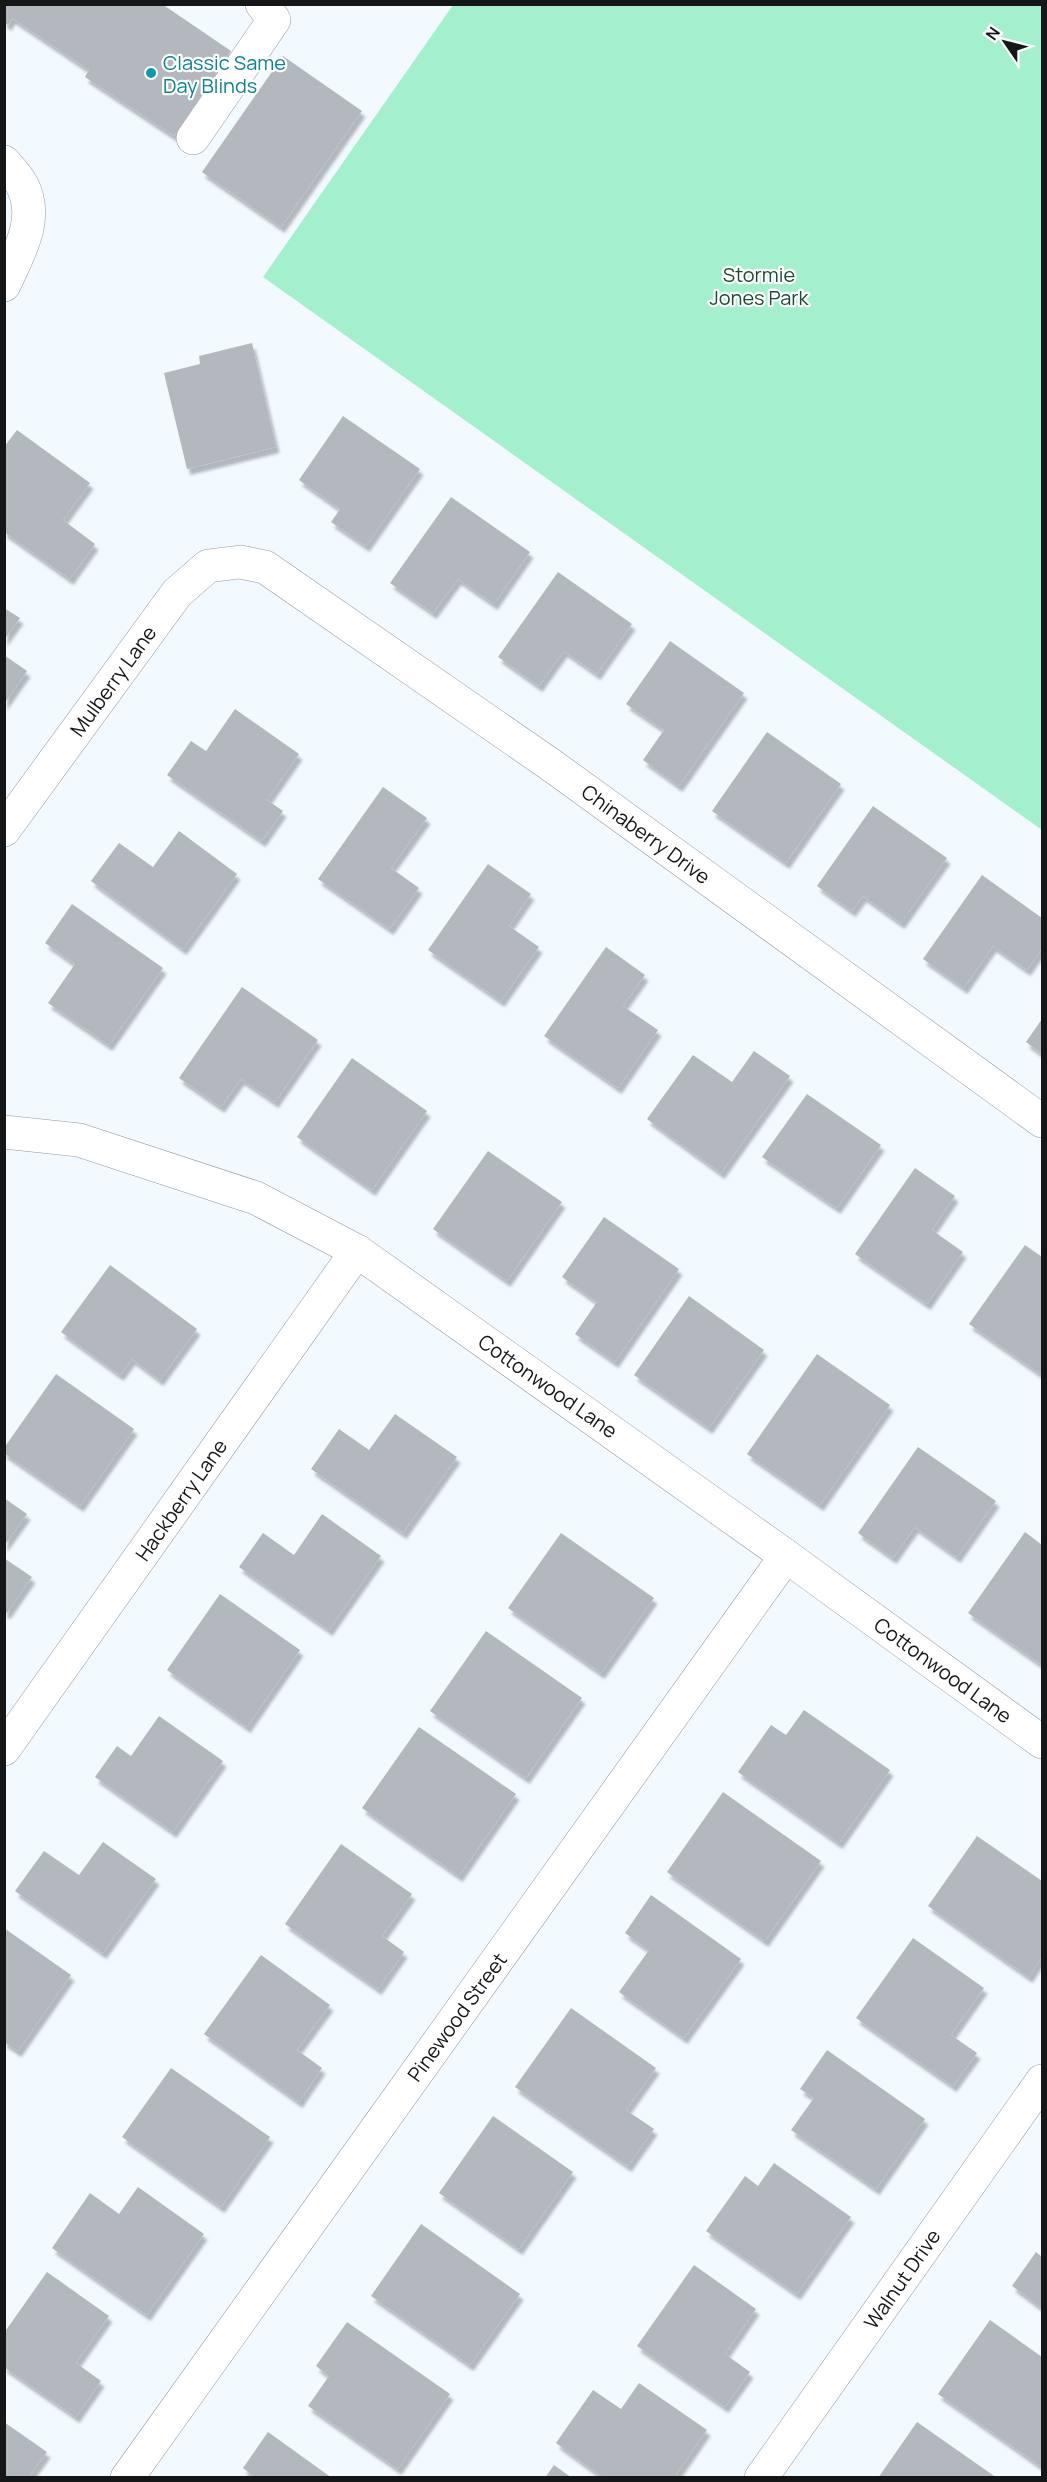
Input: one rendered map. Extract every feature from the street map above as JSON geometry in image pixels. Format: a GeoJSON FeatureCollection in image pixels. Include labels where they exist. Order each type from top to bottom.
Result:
{"type":"FeatureCollection","features":[{"type":"Feature","properties":{"kind":"street"},"geometry":{"type":"LineString","coordinates":[[193,138],[274,20],[262,4]]}},
{"type":"Feature","properties":{"kind":"street"},"geometry":{"type":"LineString","coordinates":[[4,162],[23,186],[29,213],[26,238],[4,285]]}},
{"type":"Feature","properties":{"kind":"street","name":"Mulberry Lane"},"geometry":{"type":"LineString","coordinates":[[4,830],[177,593],[208,566],[240,562]]}},
{"type":"Feature","properties":{"kind":"street","name":"Chinaberry Drive"},"geometry":{"type":"LineString","coordinates":[[240,562],[265,567],[551,765],[1042,1121]]}},
{"type":"Feature","properties":{"kind":"street","name":"Cottonwood Lane"},"geometry":{"type":"LineString","coordinates":[[4,1132],[79,1140],[256,1197],[357,1251],[786,1556],[1042,1742]]}},
{"type":"Feature","properties":{"kind":"street","name":"Hackberry Lane"},"geometry":{"type":"LineString","coordinates":[[4,1749],[357,1251]]}},
{"type":"Feature","properties":{"kind":"street","name":"Pinewood Street"},"geometry":{"type":"LineString","coordinates":[[127,2478],[786,1556]]}},
{"type":"Feature","properties":{"kind":"street","name":"Walnut Drive"},"geometry":{"type":"LineString","coordinates":[[761,2478],[1042,2082]]}},
{"type":"Feature","properties":{"kind":"green space","name":"Stormie Jones Park"},"geometry":{"type":"Polygon","coordinates":[[[453,5],[1042,5],[1042,830],[263,277],[453,5]]]}},
{"type":"Feature","properties":{"kind":"building","name":"Classic Same Day Blinds"},"geometry":{"type":"Polygon","coordinates":[[[4,4],[162,4],[231,51],[174,136],[85,77],[89,70],[12,18],[8,25],[4,22],[4,4]]]}},
{"type":"Feature","properties":{"kind":"building"},"geometry":{"type":"Polygon","coordinates":[[[283,56],[362,111],[281,227],[202,172],[283,56]]]}},
{"type":"Feature","properties":{"kind":"building"},"geometry":{"type":"Polygon","coordinates":[[[252,343],[276,447],[187,469],[164,373],[200,364],[199,356],[252,343]]]}},
{"type":"Feature","properties":{"kind":"building"},"geometry":{"type":"Polygon","coordinates":[[[343,416],[420,469],[366,546],[331,522],[340,509],[299,480],[343,416]]]}},
{"type":"Feature","properties":{"kind":"building"},"geometry":{"type":"Polygon","coordinates":[[[17,430],[90,483],[63,520],[95,544],[70,579],[4,532],[4,447],[17,430]]]}},
{"type":"Feature","properties":{"kind":"building"},"geometry":{"type":"Polygon","coordinates":[[[451,497],[530,552],[494,604],[458,579],[433,613],[390,583],[451,497]]]}},
{"type":"Feature","properties":{"kind":"building"},"geometry":{"type":"Polygon","coordinates":[[[558,572],[632,624],[597,674],[564,651],[539,686],[498,657],[558,572]]]}},
{"type":"Feature","properties":{"kind":"building"},"geometry":{"type":"Polygon","coordinates":[[[4,608],[20,618],[4,640],[4,608]]]}},
{"type":"Feature","properties":{"kind":"building"},"geometry":{"type":"Polygon","coordinates":[[[670,641],[744,693],[679,786],[643,760],[664,730],[626,704],[670,641]]]}},
{"type":"Feature","properties":{"kind":"building"},"geometry":{"type":"Polygon","coordinates":[[[4,655],[27,671],[4,704],[4,655]]]}},
{"type":"Feature","properties":{"kind":"building"},"geometry":{"type":"Polygon","coordinates":[[[235,709],[299,754],[267,800],[283,811],[262,841],[167,775],[191,741],[206,751],[235,709]]]}},
{"type":"Feature","properties":{"kind":"building"},"geometry":{"type":"Polygon","coordinates":[[[767,732],[841,784],[786,863],[712,811],[767,732]]]}},
{"type":"Feature","properties":{"kind":"building"},"geometry":{"type":"Polygon","coordinates":[[[383,787],[427,818],[391,868],[419,888],[390,929],[318,879],[383,787]]]}},
{"type":"Feature","properties":{"kind":"building"},"geometry":{"type":"Polygon","coordinates":[[[873,806],[947,858],[901,923],[863,896],[852,911],[817,886],[873,806]]]}},
{"type":"Feature","properties":{"kind":"building"},"geometry":{"type":"Polygon","coordinates":[[[179,831],[237,874],[183,949],[91,881],[119,843],[153,867],[179,831]]]}},
{"type":"Feature","properties":{"kind":"building"},"geometry":{"type":"Polygon","coordinates":[[[488,864],[531,894],[509,926],[539,947],[501,1001],[428,950],[488,864]]]}},
{"type":"Feature","properties":{"kind":"building"},"geometry":{"type":"Polygon","coordinates":[[[982,875],[1042,918],[1042,949],[1027,970],[993,946],[964,988],[923,959],[982,875]]]}},
{"type":"Feature","properties":{"kind":"building"},"geometry":{"type":"Polygon","coordinates":[[[72,904],[163,968],[109,1045],[48,1003],[75,964],[45,943],[72,904]]]}},
{"type":"Feature","properties":{"kind":"building"},"geometry":{"type":"Polygon","coordinates":[[[606,947],[645,975],[623,1006],[658,1030],[618,1088],[544,1036],[606,947]]]}},
{"type":"Feature","properties":{"kind":"building"},"geometry":{"type":"Polygon","coordinates":[[[242,987],[318,1040],[275,1102],[241,1079],[221,1107],[179,1078],[242,987]]]}},
{"type":"Feature","properties":{"kind":"building"},"geometry":{"type":"Polygon","coordinates":[[[1042,1019],[1042,1054],[1026,1042],[1042,1019]]]}},
{"type":"Feature","properties":{"kind":"building"},"geometry":{"type":"Polygon","coordinates":[[[754,1051],[790,1076],[721,1173],[647,1119],[693,1055],[732,1082],[754,1051]]]}},
{"type":"Feature","properties":{"kind":"building"},"geometry":{"type":"Polygon","coordinates":[[[352,1058],[427,1111],[372,1190],[297,1137],[352,1058]]]}},
{"type":"Feature","properties":{"kind":"building"},"geometry":{"type":"Polygon","coordinates":[[[807,1094],[881,1145],[837,1208],[762,1157],[807,1094]]]}},
{"type":"Feature","properties":{"kind":"building"},"geometry":{"type":"Polygon","coordinates":[[[488,1151],[562,1202],[507,1281],[433,1229],[488,1151]]]}},
{"type":"Feature","properties":{"kind":"building"},"geometry":{"type":"Polygon","coordinates":[[[915,1168],[955,1196],[932,1230],[963,1252],[927,1304],[855,1254],[915,1168]]]}},
{"type":"Feature","properties":{"kind":"building"},"geometry":{"type":"Polygon","coordinates":[[[604,1217],[679,1269],[615,1362],[575,1334],[597,1302],[562,1277],[604,1217]]]}},
{"type":"Feature","properties":{"kind":"building"},"geometry":{"type":"Polygon","coordinates":[[[1025,1245],[1042,1257],[1042,1375],[969,1324],[1025,1245]]]}},
{"type":"Feature","properties":{"kind":"building"},"geometry":{"type":"Polygon","coordinates":[[[110,1265],[197,1329],[160,1380],[132,1359],[120,1375],[61,1332],[110,1265]]]}},
{"type":"Feature","properties":{"kind":"building"},"geometry":{"type":"Polygon","coordinates":[[[689,1296],[764,1350],[709,1428],[634,1375],[689,1296]]]}},
{"type":"Feature","properties":{"kind":"building"},"geometry":{"type":"Polygon","coordinates":[[[817,1354],[890,1405],[820,1505],[747,1454],[817,1354]]]}},
{"type":"Feature","properties":{"kind":"building"},"geometry":{"type":"Polygon","coordinates":[[[56,1374],[134,1429],[80,1506],[4,1453],[4,1448],[56,1374]]]}},
{"type":"Feature","properties":{"kind":"building"},"geometry":{"type":"Polygon","coordinates":[[[395,1414],[457,1457],[403,1533],[311,1469],[339,1429],[369,1450],[395,1414]]]}},
{"type":"Feature","properties":{"kind":"building"},"geometry":{"type":"Polygon","coordinates":[[[918,1447],[996,1501],[957,1557],[915,1527],[893,1558],[858,1533],[918,1447]]]}},
{"type":"Feature","properties":{"kind":"building"},"geometry":{"type":"Polygon","coordinates":[[[4,1498],[27,1514],[4,1546],[4,1498]]]}},
{"type":"Feature","properties":{"kind":"building"},"geometry":{"type":"Polygon","coordinates":[[[322,1514],[381,1556],[329,1630],[239,1567],[263,1533],[294,1555],[322,1514]]]}},
{"type":"Feature","properties":{"kind":"building"},"geometry":{"type":"Polygon","coordinates":[[[1025,1532],[1042,1545],[1042,1665],[968,1613],[1025,1532]]]}},
{"type":"Feature","properties":{"kind":"building"},"geometry":{"type":"Polygon","coordinates":[[[561,1533],[654,1598],[601,1673],[508,1608],[561,1533]]]}},
{"type":"Feature","properties":{"kind":"building"},"geometry":{"type":"Polygon","coordinates":[[[4,1558],[32,1577],[7,1613],[4,1612],[4,1558]]]}},
{"type":"Feature","properties":{"kind":"building"},"geometry":{"type":"Polygon","coordinates":[[[220,1594],[300,1650],[247,1727],[167,1670],[220,1594]]]}},
{"type":"Feature","properties":{"kind":"building"},"geometry":{"type":"Polygon","coordinates":[[[486,1631],[582,1698],[526,1778],[430,1711],[486,1631]]]}},
{"type":"Feature","properties":{"kind":"building"},"geometry":{"type":"Polygon","coordinates":[[[804,1710],[890,1770],[839,1843],[738,1772],[771,1725],[786,1735],[804,1710]]]}},
{"type":"Feature","properties":{"kind":"building"},"geometry":{"type":"Polygon","coordinates":[[[159,1716],[223,1761],[173,1832],[95,1777],[117,1746],[131,1756],[159,1716]]]}},
{"type":"Feature","properties":{"kind":"building"},"geometry":{"type":"Polygon","coordinates":[[[419,1727],[516,1794],[459,1876],[362,1808],[419,1727]]]}},
{"type":"Feature","properties":{"kind":"building"},"geometry":{"type":"Polygon","coordinates":[[[723,1792],[821,1861],[765,1941],[667,1872],[723,1792]]]}},
{"type":"Feature","properties":{"kind":"building"},"geometry":{"type":"Polygon","coordinates":[[[977,1836],[1042,1881],[1042,1957],[1029,1977],[928,1906],[977,1836]]]}},
{"type":"Feature","properties":{"kind":"building"},"geometry":{"type":"Polygon","coordinates":[[[103,1842],[156,1879],[103,1953],[15,1891],[44,1851],[79,1875],[103,1842]]]}},
{"type":"Feature","properties":{"kind":"building"},"geometry":{"type":"Polygon","coordinates":[[[341,1844],[412,1894],[382,1936],[404,1952],[378,1989],[285,1924],[341,1844]]]}},
{"type":"Feature","properties":{"kind":"building"},"geometry":{"type":"Polygon","coordinates":[[[651,1895],[741,1959],[684,2038],[619,1992],[649,1950],[625,1933],[651,1895]]]}},
{"type":"Feature","properties":{"kind":"building"},"geometry":{"type":"Polygon","coordinates":[[[4,1928],[71,1975],[18,2051],[4,2042],[4,1928]]]}},
{"type":"Feature","properties":{"kind":"building"},"geometry":{"type":"Polygon","coordinates":[[[913,1938],[984,1988],[951,2035],[977,2053],[953,2086],[856,2018],[913,1938]]]}},
{"type":"Feature","properties":{"kind":"building"},"geometry":{"type":"Polygon","coordinates":[[[261,1955],[330,2005],[297,2050],[322,2068],[299,2102],[204,2034],[261,1955]]]}},
{"type":"Feature","properties":{"kind":"building"},"geometry":{"type":"Polygon","coordinates":[[[571,2008],[656,2068],[626,2110],[654,2129],[628,2166],[515,2087],[571,2008]]]}},
{"type":"Feature","properties":{"kind":"building"},"geometry":{"type":"Polygon","coordinates":[[[827,2050],[925,2119],[876,2189],[791,2130],[814,2098],[800,2089],[827,2050]]]}},
{"type":"Feature","properties":{"kind":"building"},"geometry":{"type":"Polygon","coordinates":[[[171,2068],[270,2137],[221,2207],[122,2137],[171,2068]]]}},
{"type":"Feature","properties":{"kind":"building"},"geometry":{"type":"Polygon","coordinates":[[[493,2116],[573,2172],[519,2249],[439,2193],[493,2116]]]}},
{"type":"Feature","properties":{"kind":"building"},"geometry":{"type":"Polygon","coordinates":[[[774,2163],[851,2217],[797,2294],[706,2231],[745,2176],[758,2186],[774,2163]]]}},
{"type":"Feature","properties":{"kind":"building"},"geometry":{"type":"Polygon","coordinates":[[[138,2187],[204,2234],[147,2315],[52,2248],[90,2193],[119,2214],[138,2187]]]}},
{"type":"Feature","properties":{"kind":"building"},"geometry":{"type":"Polygon","coordinates":[[[421,2224],[520,2294],[470,2365],[371,2296],[421,2224]]]}},
{"type":"Feature","properties":{"kind":"building"},"geometry":{"type":"Polygon","coordinates":[[[1036,2252],[1042,2257],[1042,2308],[1012,2286],[1036,2252]]]}},
{"type":"Feature","properties":{"kind":"building"},"geometry":{"type":"Polygon","coordinates":[[[694,2265],[756,2309],[725,2354],[750,2372],[725,2407],[637,2346],[694,2265]]]}},
{"type":"Feature","properties":{"kind":"building"},"geometry":{"type":"Polygon","coordinates":[[[47,2272],[109,2316],[76,2363],[101,2381],[76,2417],[4,2367],[4,2333],[47,2272]]]}},
{"type":"Feature","properties":{"kind":"building"},"geometry":{"type":"Polygon","coordinates":[[[990,2320],[1042,2357],[1042,2467],[938,2394],[990,2320]]]}},
{"type":"Feature","properties":{"kind":"building"},"geometry":{"type":"Polygon","coordinates":[[[347,2322],[450,2394],[398,2469],[308,2406],[329,2376],[316,2366],[347,2322]]]}},
{"type":"Feature","properties":{"kind":"building"},"geometry":{"type":"Polygon","coordinates":[[[639,2383],[707,2430],[674,2478],[604,2478],[556,2443],[593,2390],[621,2409],[639,2383]]]}},
{"type":"Feature","properties":{"kind":"building"},"geometry":{"type":"Polygon","coordinates":[[[4,2422],[47,2452],[28,2478],[4,2478],[4,2422]]]}},
{"type":"Feature","properties":{"kind":"building"},"geometry":{"type":"Polygon","coordinates":[[[917,2422],[997,2478],[878,2478],[917,2422]]]}},
{"type":"Feature","properties":{"kind":"building"},"geometry":{"type":"Polygon","coordinates":[[[268,2432],[332,2478],[256,2478],[243,2468],[268,2432]]]}},
{"type":"Feature","properties":{"kind":"building"},"geometry":{"type":"Polygon","coordinates":[[[554,2465],[572,2478],[545,2478],[554,2465]]]}},
{"type":"Feature","properties":{"kind":"place","name":"Classic Same Day Blinds"},"geometry":{"type":"Point","coordinates":[151,73]}}]}
